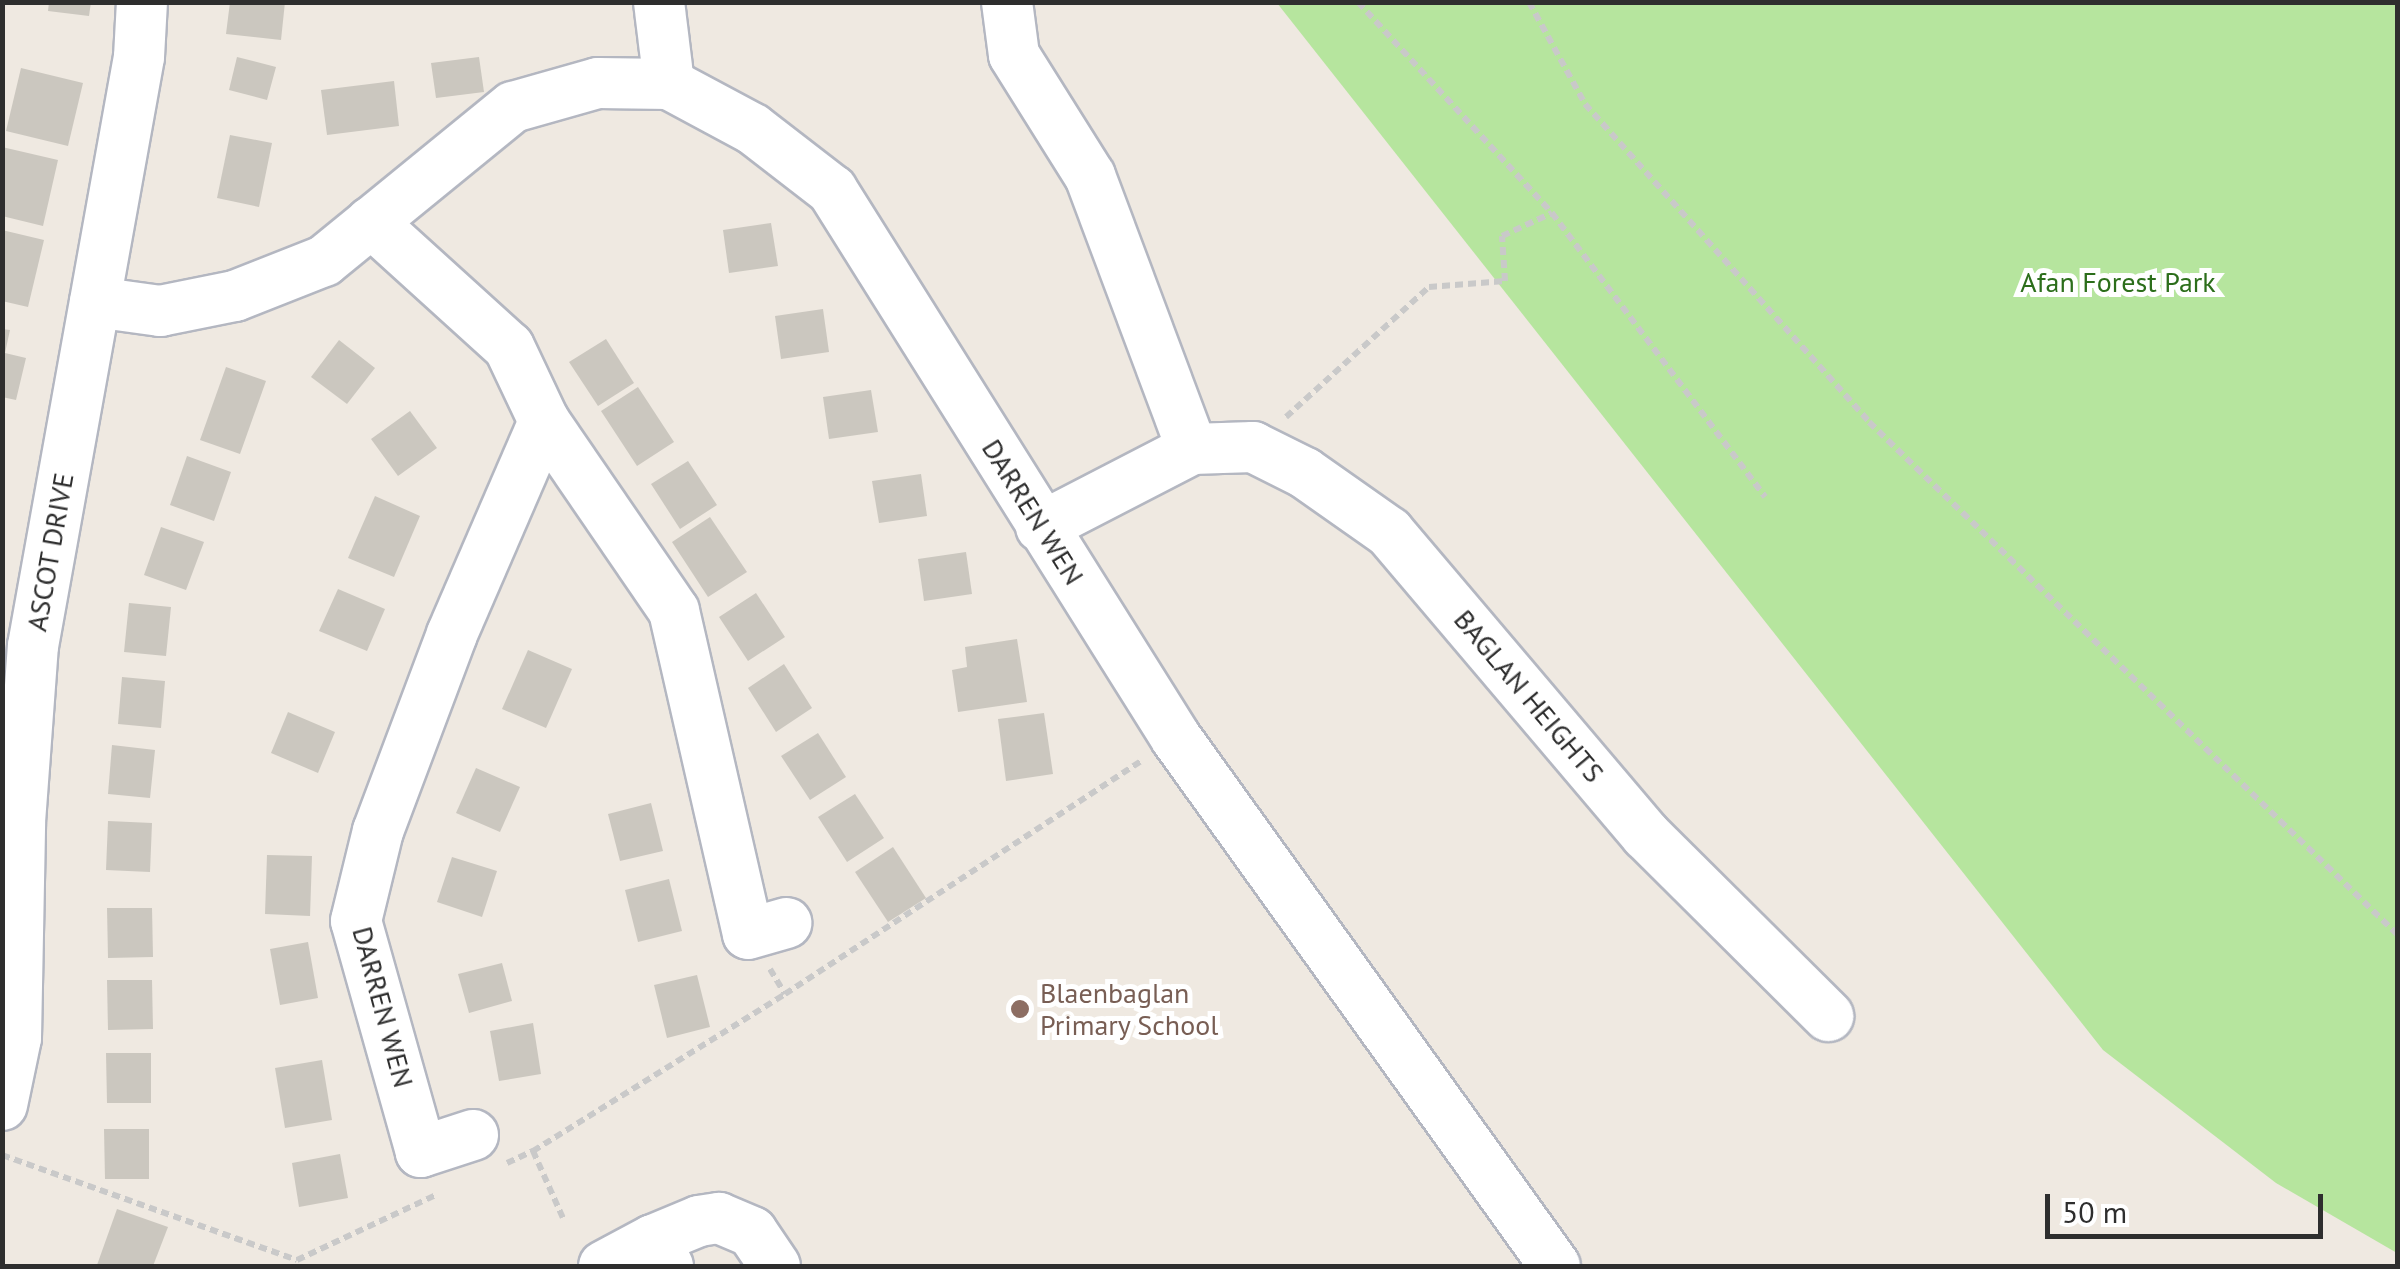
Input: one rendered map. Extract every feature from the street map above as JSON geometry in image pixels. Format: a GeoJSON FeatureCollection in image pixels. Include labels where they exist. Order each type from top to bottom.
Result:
{"type":"FeatureCollection","features":[{"type":"Feature","properties":{"kind":"street","name":"ASCOT DRIVE"},"geometry":{"type":"LineString","coordinates":[[2,1105],[16,1038],[20,822],[33,646],[139,57],[142,2]]}},
{"type":"Feature","properties":{"kind":"street"},"geometry":{"type":"LineString","coordinates":[[659,2],[668,84]]}},
{"type":"Feature","properties":{"kind":"street"},"geometry":{"type":"LineString","coordinates":[[1006,2],[1014,55],[1090,176],[1192,449]]}},
{"type":"Feature","properties":{"kind":"street","name":"DARREN WEN"},"geometry":{"type":"LineString","coordinates":[[95,302],[160,311],[236,296],[324,261],[513,107],[598,83],[668,84],[753,129],[832,190],[1176,738],[1555,1266]]}},
{"type":"Feature","properties":{"kind":"street"},"geometry":{"type":"LineString","coordinates":[[372,222],[509,347],[544,421],[674,611],[748,934],[786,923]]}},
{"type":"Feature","properties":{"kind":"street","name":"DARREN WEN"},"geometry":{"type":"LineString","coordinates":[[486,1151],[422,1152],[356,921],[378,830],[452,634],[544,421]]}},
{"type":"Feature","properties":{"kind":"street","name":"BAGLAN HEIGHTS"},"geometry":{"type":"LineString","coordinates":[[1041,527],[1192,449],[1253,447],[1305,473],[1389,532],[1646,835],[1828,1016]]}},
{"type":"Feature","properties":{"kind":"street"},"geometry":{"type":"LineString","coordinates":[[604,1266],[660,1253],[699,1221],[719,1218],[752,1232],[775,1266]]}},
{"type":"Feature","properties":{"kind":"path"},"geometry":{"type":"LineString","coordinates":[[1358,2],[1552,214],[1765,497]]}},
{"type":"Feature","properties":{"kind":"path"},"geometry":{"type":"LineString","coordinates":[[1529,2],[1585,104],[1869,422],[2398,934]]}},
{"type":"Feature","properties":{"kind":"path"},"geometry":{"type":"LineString","coordinates":[[1253,447],[1429,287],[1505,281],[1502,236],[1552,214]]}},
{"type":"Feature","properties":{"kind":"path"},"geometry":{"type":"LineString","coordinates":[[486,1151],[533,1151],[801,983],[1176,738]]}},
{"type":"Feature","properties":{"kind":"path"},"geometry":{"type":"LineString","coordinates":[[533,1151],[563,1218]]}},
{"type":"Feature","properties":{"kind":"path"},"geometry":{"type":"LineString","coordinates":[[2,1155],[296,1260],[450,1189]]}},
{"type":"Feature","properties":{"kind":"green space","name":"Afan Forest Park"},"geometry":{"type":"Polygon","coordinates":[[[1277,3],[2397,3],[2397,1253],[2276,1183],[2103,1050],[1277,3]]]}},
{"type":"Feature","properties":{"kind":"building"},"geometry":{"type":"Polygon","coordinates":[[[49,2],[91,2],[89,16],[48,11],[49,2]]]}},
{"type":"Feature","properties":{"kind":"building"},"geometry":{"type":"Polygon","coordinates":[[[230,2],[285,2],[281,40],[226,34],[230,2]]]}},
{"type":"Feature","properties":{"kind":"building"},"geometry":{"type":"Polygon","coordinates":[[[237,57],[276,67],[267,100],[229,90],[237,57]]]}},
{"type":"Feature","properties":{"kind":"building"},"geometry":{"type":"Polygon","coordinates":[[[479,57],[484,92],[436,98],[431,63],[479,57]]]}},
{"type":"Feature","properties":{"kind":"building"},"geometry":{"type":"Polygon","coordinates":[[[21,68],[83,83],[68,146],[6,131],[21,68]]]}},
{"type":"Feature","properties":{"kind":"building"},"geometry":{"type":"Polygon","coordinates":[[[394,81],[399,126],[327,135],[321,90],[394,81]]]}},
{"type":"Feature","properties":{"kind":"building"},"geometry":{"type":"Polygon","coordinates":[[[230,135],[272,143],[259,207],[217,198],[230,135]]]}},
{"type":"Feature","properties":{"kind":"building"},"geometry":{"type":"Polygon","coordinates":[[[2,147],[58,160],[43,226],[2,216],[2,147]]]}},
{"type":"Feature","properties":{"kind":"building"},"geometry":{"type":"Polygon","coordinates":[[[771,223],[778,266],[729,273],[723,230],[771,223]]]}},
{"type":"Feature","properties":{"kind":"building"},"geometry":{"type":"Polygon","coordinates":[[[2,230],[44,240],[28,307],[2,301],[2,230]]]}},
{"type":"Feature","properties":{"kind":"building"},"geometry":{"type":"Polygon","coordinates":[[[823,309],[829,352],[781,359],[775,316],[823,309]]]}},
{"type":"Feature","properties":{"kind":"building"},"geometry":{"type":"Polygon","coordinates":[[[2,329],[10,330],[5,353],[26,358],[16,400],[2,397],[2,329]]]}},
{"type":"Feature","properties":{"kind":"building"},"geometry":{"type":"Polygon","coordinates":[[[606,339],[634,383],[598,406],[569,362],[606,339]]]}},
{"type":"Feature","properties":{"kind":"building"},"geometry":{"type":"Polygon","coordinates":[[[339,340],[375,368],[347,404],[311,377],[339,340]]]}},
{"type":"Feature","properties":{"kind":"building"},"geometry":{"type":"Polygon","coordinates":[[[226,367],[266,381],[240,454],[200,440],[226,367]]]}},
{"type":"Feature","properties":{"kind":"building"},"geometry":{"type":"Polygon","coordinates":[[[638,387],[674,442],[637,466],[601,411],[638,387]]]}},
{"type":"Feature","properties":{"kind":"building"},"geometry":{"type":"Polygon","coordinates":[[[871,390],[878,432],[829,439],[823,397],[871,390]]]}},
{"type":"Feature","properties":{"kind":"building"},"geometry":{"type":"Polygon","coordinates":[[[410,411],[437,448],[398,476],[371,439],[410,411]]]}},
{"type":"Feature","properties":{"kind":"building"},"geometry":{"type":"Polygon","coordinates":[[[187,456],[231,472],[214,521],[170,505],[187,456]]]}},
{"type":"Feature","properties":{"kind":"building"},"geometry":{"type":"Polygon","coordinates":[[[688,461],[717,505],[680,529],[651,484],[688,461]]]}},
{"type":"Feature","properties":{"kind":"building"},"geometry":{"type":"Polygon","coordinates":[[[921,474],[927,516],[879,523],[872,481],[921,474]]]}},
{"type":"Feature","properties":{"kind":"building"},"geometry":{"type":"Polygon","coordinates":[[[375,496],[420,516],[394,577],[348,558],[375,496]]]}},
{"type":"Feature","properties":{"kind":"building"},"geometry":{"type":"Polygon","coordinates":[[[710,517],[747,572],[708,597],[672,542],[710,517]]]}},
{"type":"Feature","properties":{"kind":"building"},"geometry":{"type":"Polygon","coordinates":[[[161,527],[204,542],[186,590],[144,575],[161,527]]]}},
{"type":"Feature","properties":{"kind":"building"},"geometry":{"type":"Polygon","coordinates":[[[966,552],[972,594],[924,601],[918,559],[966,552]]]}},
{"type":"Feature","properties":{"kind":"building"},"geometry":{"type":"Polygon","coordinates":[[[338,589],[385,609],[367,651],[319,631],[338,589]]]}},
{"type":"Feature","properties":{"kind":"building"},"geometry":{"type":"Polygon","coordinates":[[[756,593],[785,637],[748,661],[719,617],[756,593]]]}},
{"type":"Feature","properties":{"kind":"building"},"geometry":{"type":"Polygon","coordinates":[[[129,603],[171,607],[166,656],[124,652],[129,603]]]}},
{"type":"Feature","properties":{"kind":"building"},"geometry":{"type":"Polygon","coordinates":[[[1017,639],[1027,702],[958,712],[952,670],[967,667],[965,647],[1017,639]]]}},
{"type":"Feature","properties":{"kind":"building"},"geometry":{"type":"Polygon","coordinates":[[[528,650],[572,669],[546,728],[502,709],[528,650]]]}},
{"type":"Feature","properties":{"kind":"building"},"geometry":{"type":"Polygon","coordinates":[[[784,664],[812,708],[776,732],[748,688],[784,664]]]}},
{"type":"Feature","properties":{"kind":"building"},"geometry":{"type":"Polygon","coordinates":[[[122,677],[165,681],[161,728],[118,724],[122,677]]]}},
{"type":"Feature","properties":{"kind":"building"},"geometry":{"type":"Polygon","coordinates":[[[288,712],[335,732],[318,773],[271,753],[288,712]]]}},
{"type":"Feature","properties":{"kind":"building"},"geometry":{"type":"Polygon","coordinates":[[[1044,713],[1053,774],[1006,781],[998,719],[1044,713]]]}},
{"type":"Feature","properties":{"kind":"building"},"geometry":{"type":"Polygon","coordinates":[[[818,733],[846,777],[810,800],[781,756],[818,733]]]}},
{"type":"Feature","properties":{"kind":"building"},"geometry":{"type":"Polygon","coordinates":[[[112,745],[155,750],[150,798],[108,794],[112,745]]]}},
{"type":"Feature","properties":{"kind":"building"},"geometry":{"type":"Polygon","coordinates":[[[476,768],[520,787],[500,832],[456,813],[476,768]]]}},
{"type":"Feature","properties":{"kind":"building"},"geometry":{"type":"Polygon","coordinates":[[[855,794],[884,838],[847,862],[818,817],[855,794]]]}},
{"type":"Feature","properties":{"kind":"building"},"geometry":{"type":"Polygon","coordinates":[[[651,803],[663,851],[620,861],[608,814],[651,803]]]}},
{"type":"Feature","properties":{"kind":"building"},"geometry":{"type":"Polygon","coordinates":[[[108,821],[152,823],[150,872],[106,870],[108,821]]]}},
{"type":"Feature","properties":{"kind":"building"},"geometry":{"type":"Polygon","coordinates":[[[893,847],[926,898],[888,922],[855,872],[893,847]]]}},
{"type":"Feature","properties":{"kind":"building"},"geometry":{"type":"Polygon","coordinates":[[[267,855],[312,856],[310,916],[265,914],[267,855]]]}},
{"type":"Feature","properties":{"kind":"building"},"geometry":{"type":"Polygon","coordinates":[[[452,857],[497,871],[482,917],[437,902],[452,857]]]}},
{"type":"Feature","properties":{"kind":"building"},"geometry":{"type":"Polygon","coordinates":[[[669,879],[682,931],[638,942],[625,890],[669,879]]]}},
{"type":"Feature","properties":{"kind":"building"},"geometry":{"type":"Polygon","coordinates":[[[107,908],[152,908],[153,957],[108,958],[107,908]]]}},
{"type":"Feature","properties":{"kind":"building"},"geometry":{"type":"Polygon","coordinates":[[[308,942],[318,998],[280,1005],[270,949],[308,942]]]}},
{"type":"Feature","properties":{"kind":"building"},"geometry":{"type":"Polygon","coordinates":[[[502,963],[512,1001],[469,1013],[458,974],[502,963]]]}},
{"type":"Feature","properties":{"kind":"building"},"geometry":{"type":"Polygon","coordinates":[[[697,975],[710,1027],[667,1038],[654,985],[697,975]]]}},
{"type":"Feature","properties":{"kind":"building"},"geometry":{"type":"Polygon","coordinates":[[[107,980],[152,980],[153,1029],[108,1030],[107,980]]]}},
{"type":"Feature","properties":{"kind":"building"},"geometry":{"type":"Polygon","coordinates":[[[533,1023],[541,1074],[499,1081],[490,1031],[533,1023]]]}},
{"type":"Feature","properties":{"kind":"building"},"geometry":{"type":"Polygon","coordinates":[[[106,1053],[151,1053],[151,1103],[107,1103],[106,1053]]]}},
{"type":"Feature","properties":{"kind":"building"},"geometry":{"type":"Polygon","coordinates":[[[322,1060],[332,1120],[285,1128],[275,1068],[322,1060]]]}},
{"type":"Feature","properties":{"kind":"building"},"geometry":{"type":"Polygon","coordinates":[[[104,1129],[149,1129],[149,1179],[105,1179],[104,1129]]]}},
{"type":"Feature","properties":{"kind":"building"},"geometry":{"type":"Polygon","coordinates":[[[340,1154],[348,1198],[299,1207],[292,1163],[340,1154]]]}},
{"type":"Feature","properties":{"kind":"building"},"geometry":{"type":"Polygon","coordinates":[[[117,1209],[168,1227],[153,1266],[97,1265],[117,1209]]]}},
{"type":"Feature","properties":{"kind":"place","name":"Blaenbaglan Primary School"},"geometry":{"type":"Point","coordinates":[1020,1009]}}]}
